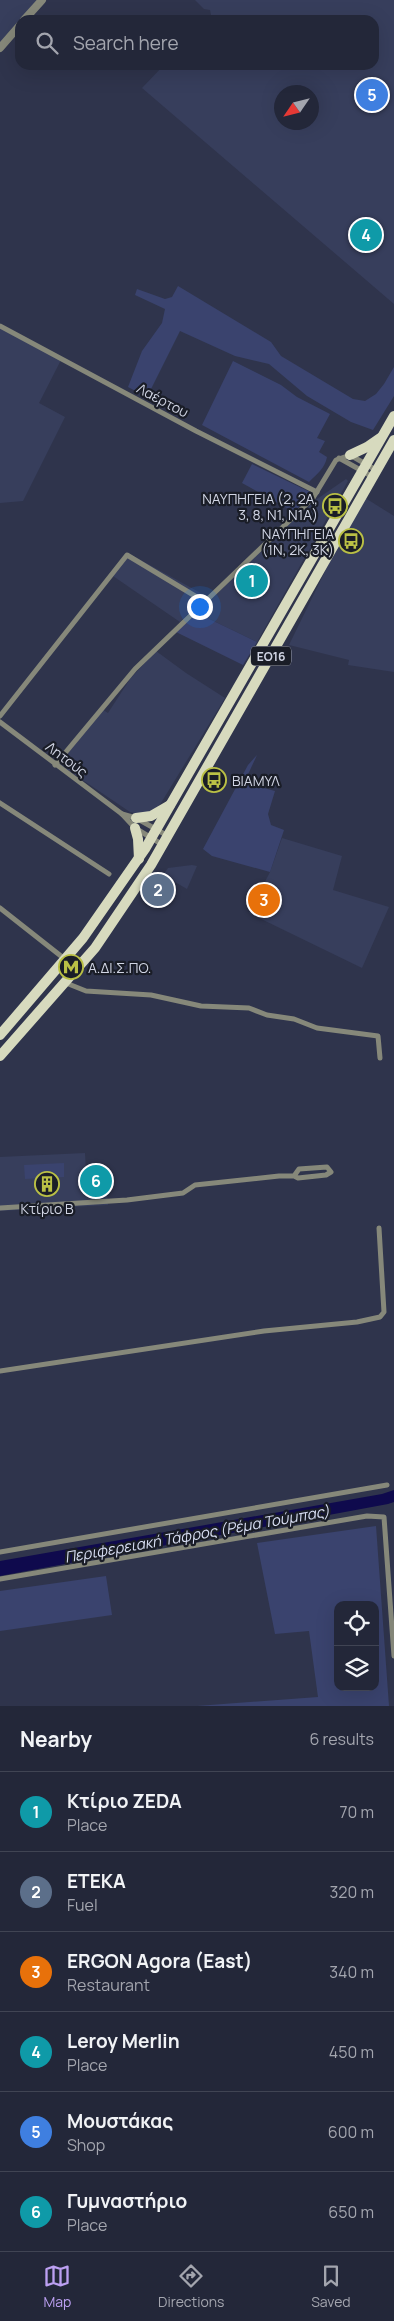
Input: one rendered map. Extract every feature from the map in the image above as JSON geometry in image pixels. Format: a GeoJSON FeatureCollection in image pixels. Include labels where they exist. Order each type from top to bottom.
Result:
{"type":"FeatureCollection","features":[{"type":"Feature","properties":{"kind":"main road","name":"ΕΟ16"},"geometry":{"type":"LineString","coordinates":[[0,1035],[66,960],[97,920],[139,859],[394,416]]}},
{"type":"Feature","properties":{"kind":"main road"},"geometry":{"type":"LineString","coordinates":[[350,455],[367,447],[384,434]]}},
{"type":"Feature","properties":{"kind":"main road","name":"ΕΟ16"},"geometry":{"type":"LineString","coordinates":[[0,1056],[66,983],[105,935],[166,841],[394,440]]}},
{"type":"Feature","properties":{"kind":"main road"},"geometry":{"type":"LineString","coordinates":[[139,859],[136,823],[172,803]]}},
{"type":"Feature","properties":{"kind":"street"},"geometry":{"type":"LineString","coordinates":[[28,15],[42,0]]}},
{"type":"Feature","properties":{"kind":"street"},"geometry":{"type":"LineString","coordinates":[[0,48],[15,31]]}},
{"type":"Feature","properties":{"kind":"street","name":"Λαέρτου"},"geometry":{"type":"LineString","coordinates":[[0,326],[196,431],[317,492]]}},
{"type":"Feature","properties":{"kind":"street"},"geometry":{"type":"LineString","coordinates":[[55,765],[135,669],[309,503],[339,458],[350,455],[365,468]]}},
{"type":"Feature","properties":{"kind":"street"},"geometry":{"type":"LineString","coordinates":[[339,458],[375,474]]}},
{"type":"Feature","properties":{"kind":"street"},"geometry":{"type":"LineString","coordinates":[[0,716],[126,554],[205,602]]}},
{"type":"Feature","properties":{"kind":"street","name":"Λητούς"},"geometry":{"type":"LineString","coordinates":[[0,722],[122,814],[166,841]]}},
{"type":"Feature","properties":{"kind":"street"},"geometry":{"type":"LineString","coordinates":[[0,803],[109,874]]}},
{"type":"Feature","properties":{"kind":"street","name":"Λητούς"},"geometry":{"type":"LineString","coordinates":[[122,814],[166,841]]}},
{"type":"Feature","properties":{"kind":"street"},"geometry":{"type":"LineString","coordinates":[[0,908],[66,960]]}},
{"type":"Feature","properties":{"kind":"street"},"geometry":{"type":"LineString","coordinates":[[66,983],[86,990],[150,994],[200,1006],[249,1008],[267,1015],[294,1019],[317,1028],[378,1036],[380,1058]]}},
{"type":"Feature","properties":{"kind":"street"},"geometry":{"type":"LineString","coordinates":[[0,1208],[127,1200],[184,1193],[195,1185],[294,1176],[298,1178],[326,1176],[331,1172],[327,1167],[317,1167],[299,1169],[294,1176]]}},
{"type":"Feature","properties":{"kind":"street"},"geometry":{"type":"LineString","coordinates":[[0,1371],[264,1331],[358,1322],[380,1317],[384,1312],[379,1228]]}},
{"type":"Feature","properties":{"kind":"street"},"geometry":{"type":"LineString","coordinates":[[0,1552],[387,1484]]}},
{"type":"Feature","properties":{"kind":"street"},"geometry":{"type":"LineString","coordinates":[[0,1579],[367,1516],[384,1517],[394,1656]]}},
{"type":"Feature","properties":{"kind":"shaded area"},"geometry":{"type":"Polygon","coordinates":[[[0,0],[38,0],[25,15],[15,15],[15,27],[0,44],[0,0]]]}},
{"type":"Feature","properties":{"kind":"shaded area"},"geometry":{"type":"Polygon","coordinates":[[[195,0],[394,0],[394,304],[142,88],[159,70],[379,70],[379,15],[211,15],[210,10],[204,9],[195,0]]]}},
{"type":"Feature","properties":{"kind":"shaded area"},"geometry":{"type":"Polygon","coordinates":[[[178,286],[271,342],[281,356],[353,399],[365,401],[376,394],[394,367],[394,396],[373,430],[351,422],[307,396],[269,364],[235,356],[180,331],[147,397],[128,387],[142,351],[162,323],[165,309],[135,295],[137,289],[165,299],[172,297],[178,286]]]}},
{"type":"Feature","properties":{"kind":"shaded area"},"geometry":{"type":"Polygon","coordinates":[[[0,328],[61,360],[39,403],[65,417],[23,501],[0,503],[0,328]]]}},
{"type":"Feature","properties":{"kind":"shaded area"},"geometry":{"type":"Polygon","coordinates":[[[233,361],[281,385],[297,397],[330,414],[317,438],[325,441],[319,452],[327,457],[326,461],[320,471],[309,482],[202,425],[233,361]]]}},
{"type":"Feature","properties":{"kind":"shaded area"},"geometry":{"type":"Polygon","coordinates":[[[252,464],[312,493],[294,512],[242,483],[252,464]]]}},
{"type":"Feature","properties":{"kind":"shaded area"},"geometry":{"type":"Polygon","coordinates":[[[346,479],[348,481],[257,642],[197,613],[289,524],[317,499],[346,479]]]}},
{"type":"Feature","properties":{"kind":"shaded area"},"geometry":{"type":"Polygon","coordinates":[[[362,496],[394,516],[394,672],[348,665],[349,660],[289,645],[362,496]]]}},
{"type":"Feature","properties":{"kind":"shaded area"},"geometry":{"type":"Polygon","coordinates":[[[128,553],[206,596],[180,622],[113,576],[128,553]]]}},
{"type":"Feature","properties":{"kind":"shaded area"},"geometry":{"type":"Polygon","coordinates":[[[197,613],[257,642],[243,665],[176,632],[197,613]]]}},
{"type":"Feature","properties":{"kind":"shaded area"},"geometry":{"type":"Polygon","coordinates":[[[156,651],[225,698],[161,803],[155,810],[140,814],[130,812],[59,764],[103,710],[108,713],[130,679],[156,651]]]}},
{"type":"Feature","properties":{"kind":"shaded area"},"geometry":{"type":"Polygon","coordinates":[[[257,755],[244,783],[275,791],[268,814],[271,825],[284,830],[270,872],[212,856],[203,849],[248,765],[257,755]]]}},
{"type":"Feature","properties":{"kind":"shaded area"},"geometry":{"type":"Polygon","coordinates":[[[282,838],[342,856],[333,890],[389,907],[362,968],[249,913],[270,872],[282,838]]]}},
{"type":"Feature","properties":{"kind":"shaded area"},"geometry":{"type":"Polygon","coordinates":[[[197,866],[187,889],[163,875],[168,868],[197,866]]]}},
{"type":"Feature","properties":{"kind":"shaded area"},"geometry":{"type":"Polygon","coordinates":[[[85,1153],[86,1171],[106,1171],[108,1205],[0,1211],[0,1157],[85,1153]]]}},
{"type":"Feature","properties":{"kind":"shaded area"},"geometry":{"type":"Polygon","coordinates":[[[64,1163],[64,1177],[25,1179],[24,1165],[64,1163]]]}},
{"type":"Feature","properties":{"kind":"shaded area"},"geometry":{"type":"Polygon","coordinates":[[[376,1526],[389,1706],[197,1706],[318,1697],[309,1631],[275,1634],[257,1543],[376,1526]]]}},
{"type":"Feature","properties":{"kind":"shaded area"},"geometry":{"type":"Polygon","coordinates":[[[106,1576],[112,1615],[0,1631],[0,1591],[106,1576]]]}},
{"type":"Feature","properties":{"kind":"water","name":"Περιφερειακή Τάφρος (Ρέμα Τούμπας)"},"geometry":{"type":"Polygon","coordinates":[[[394,1490],[394,1502],[388,1504],[0,1576],[0,1561],[382,1494],[394,1490]]]}},
{"type":"Feature","properties":{"kind":"place","name":"Μουστάκας"},"geometry":{"type":"Point","coordinates":[372,95]}},
{"type":"Feature","properties":{"kind":"place","name":"Leroy Merlin"},"geometry":{"type":"Point","coordinates":[366,235]}},
{"type":"Feature","properties":{"kind":"place","name":"ΝΑΥΠΗΓΕΙΑ (2, 2Α, 3, 8, Ν1, Ν1Α)"},"geometry":{"type":"Point","coordinates":[335,506]}},
{"type":"Feature","properties":{"kind":"place","name":"ΝΑΥΠΗΓΕΙΑ (1Ν, 2Κ, 3Κ)"},"geometry":{"type":"Point","coordinates":[351,541]}},
{"type":"Feature","properties":{"kind":"place","name":"Κτίριο ZEDA"},"geometry":{"type":"Point","coordinates":[252,581]}},
{"type":"Feature","properties":{"kind":"place","name":"ΒΙΑΜΥΛ"},"geometry":{"type":"Point","coordinates":[214,780]}},
{"type":"Feature","properties":{"kind":"place","name":"ΕΤΕΚΑ"},"geometry":{"type":"Point","coordinates":[158,890]}},
{"type":"Feature","properties":{"kind":"place","name":"ERGON Agora (East)"},"geometry":{"type":"Point","coordinates":[264,900]}},
{"type":"Feature","properties":{"kind":"place","name":"Α.ΔΙ.Σ.ΠΟ."},"geometry":{"type":"Point","coordinates":[71,967]}},
{"type":"Feature","properties":{"kind":"place","name":"Γυμναστήριο"},"geometry":{"type":"Point","coordinates":[96,1181]}},
{"type":"Feature","properties":{"kind":"place","name":"Κτίριο Β"},"geometry":{"type":"Point","coordinates":[47,1184]}}]}
